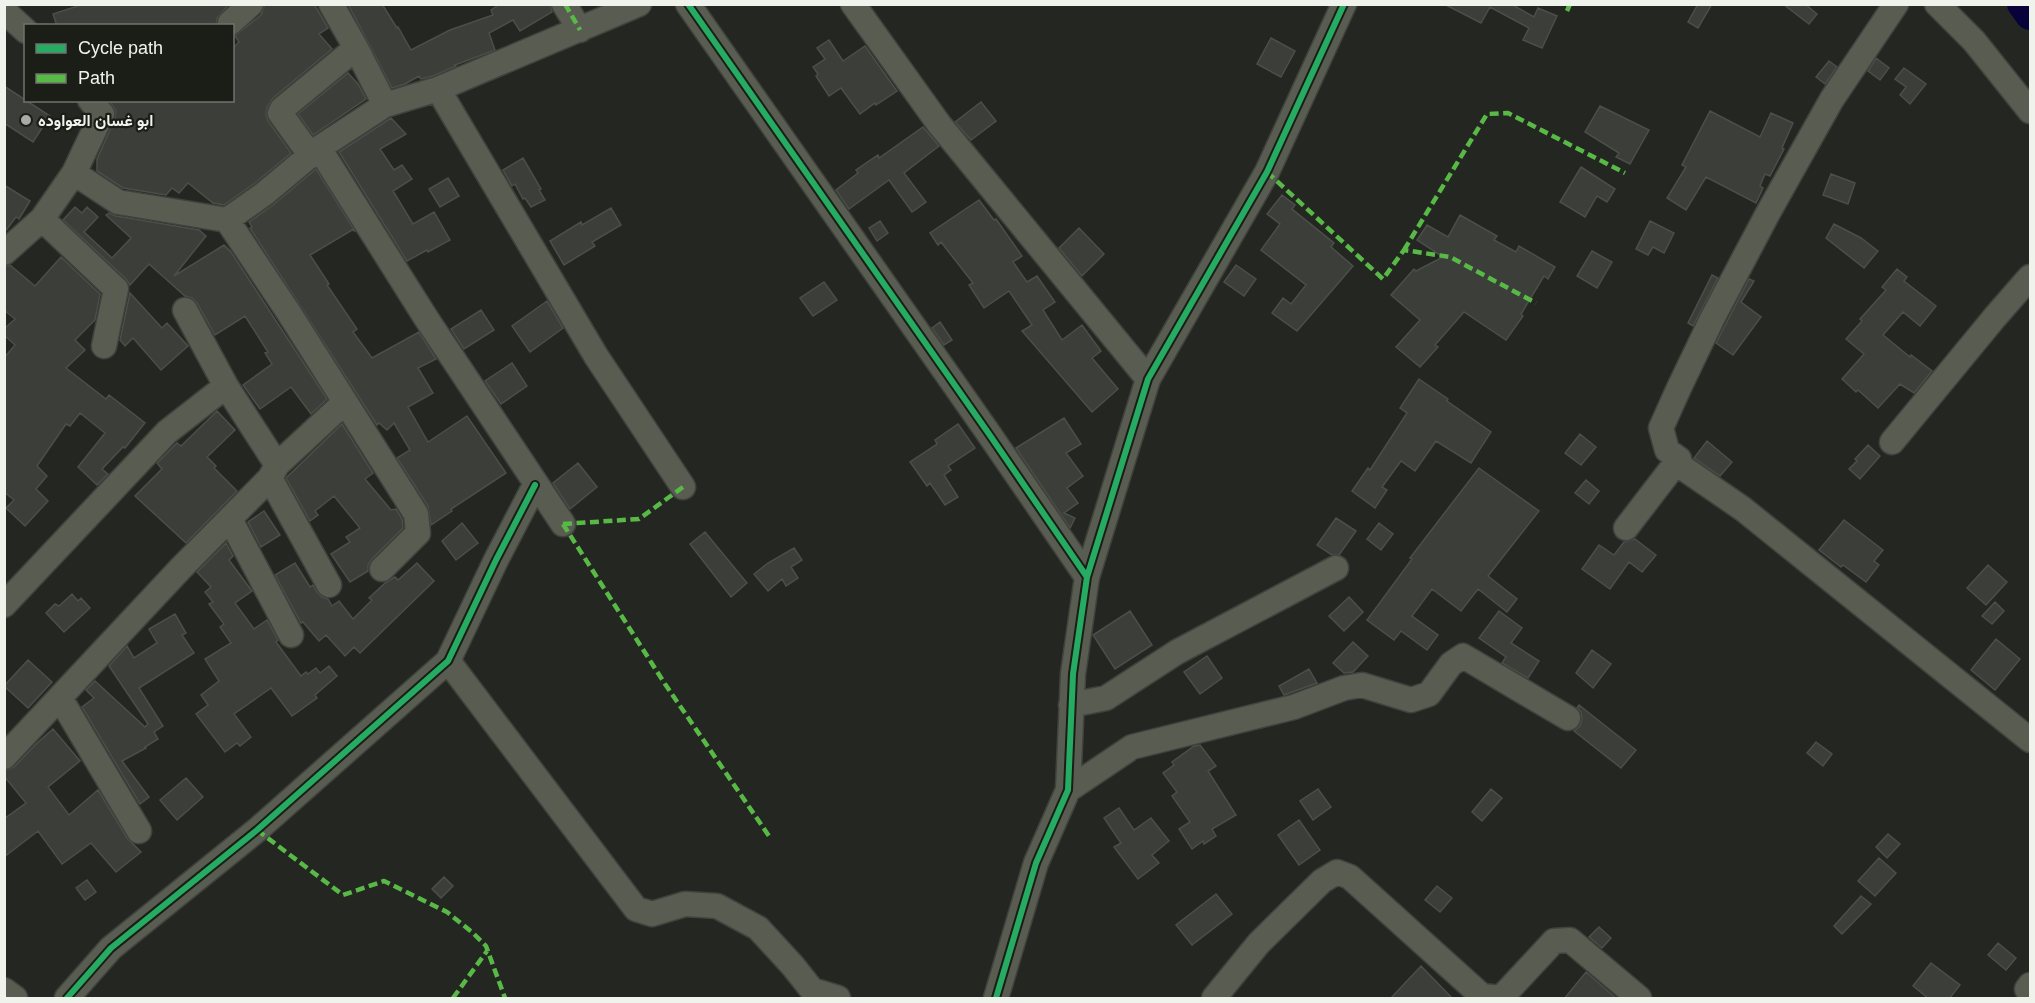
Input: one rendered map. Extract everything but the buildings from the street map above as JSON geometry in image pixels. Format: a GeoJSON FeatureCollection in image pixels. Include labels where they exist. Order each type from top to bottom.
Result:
{"type":"FeatureCollection","features":[{"type":"Feature","properties":{"kind":"street"},"geometry":{"type":"LineString","coordinates":[[230,23],[251,4]]}},
{"type":"Feature","properties":{"kind":"street"},"geometry":{"type":"LineString","coordinates":[[331,4],[385,105]]}},
{"type":"Feature","properties":{"kind":"street"},"geometry":{"type":"LineString","coordinates":[[564,4],[580,30]]}},
{"type":"Feature","properties":{"kind":"street"},"geometry":{"type":"LineString","coordinates":[[74,173],[118,202],[227,220],[264,194],[315,152],[385,105],[438,89],[639,4]]}},
{"type":"Feature","properties":{"kind":"street"},"geometry":{"type":"LineString","coordinates":[[688,4],[1087,578]]}},
{"type":"Feature","properties":{"kind":"street"},"geometry":{"type":"LineString","coordinates":[[853,4],[939,124],[1148,379]]}},
{"type":"Feature","properties":{"kind":"street"},"geometry":{"type":"LineString","coordinates":[[996,999],[1036,863],[1068,790],[1073,674],[1087,578],[1148,379],[1267,172],[1344,4]]}},
{"type":"Feature","properties":{"kind":"street"},"geometry":{"type":"LineString","coordinates":[[1626,528],[1679,459],[1667,450],[1661,428],[1712,319],[1832,99],[1896,4]]}},
{"type":"Feature","properties":{"kind":"street"},"geometry":{"type":"LineString","coordinates":[[1937,4],[1974,41],[2031,111]]}},
{"type":"Feature","properties":{"kind":"street"},"geometry":{"type":"LineString","coordinates":[[4,11],[24,29]]}},
{"type":"Feature","properties":{"kind":"street"},"geometry":{"type":"LineString","coordinates":[[356,48],[280,113],[315,152],[563,524]]}},
{"type":"Feature","properties":{"kind":"street"},"geometry":{"type":"LineString","coordinates":[[438,89],[596,356],[683,487]]}},
{"type":"Feature","properties":{"kind":"street"},"geometry":{"type":"LineString","coordinates":[[4,253],[42,219],[74,173],[102,114],[92,102]]}},
{"type":"Feature","properties":{"kind":"street"},"geometry":{"type":"LineString","coordinates":[[42,219],[116,289],[104,346]]}},
{"type":"Feature","properties":{"kind":"street"},"geometry":{"type":"LineString","coordinates":[[227,220],[416,514],[418,533],[382,569]]}},
{"type":"Feature","properties":{"kind":"street"},"geometry":{"type":"LineString","coordinates":[[1892,441],[1995,317],[2031,278]]}},
{"type":"Feature","properties":{"kind":"street"},"geometry":{"type":"LineString","coordinates":[[185,310],[274,472],[329,585]]}},
{"type":"Feature","properties":{"kind":"street"},"geometry":{"type":"LineString","coordinates":[[4,605],[167,432],[226,386]]}},
{"type":"Feature","properties":{"kind":"street"},"geometry":{"type":"LineString","coordinates":[[4,757],[181,568],[344,403]]}},
{"type":"Feature","properties":{"kind":"street"},"geometry":{"type":"LineString","coordinates":[[1676,463],[1752,516],[2031,740]]}},
{"type":"Feature","properties":{"kind":"street"},"geometry":{"type":"LineString","coordinates":[[67,999],[111,948],[257,830],[448,662],[496,560],[535,485]]}},
{"type":"Feature","properties":{"kind":"street"},"geometry":{"type":"LineString","coordinates":[[230,519],[291,635]]}},
{"type":"Feature","properties":{"kind":"street"},"geometry":{"type":"LineString","coordinates":[[1071,705],[1106,698],[1177,652],[1336,568]]}},
{"type":"Feature","properties":{"kind":"street"},"geometry":{"type":"LineString","coordinates":[[1068,790],[1132,747],[1294,707],[1344,688],[1362,685],[1411,700],[1429,694],[1451,664],[1463,656],[1568,718]]}},
{"type":"Feature","properties":{"kind":"street"},"geometry":{"type":"LineString","coordinates":[[448,662],[636,909],[652,914],[685,904],[717,906],[758,928],[812,990],[838,999]]}},
{"type":"Feature","properties":{"kind":"street"},"geometry":{"type":"LineString","coordinates":[[60,698],[139,831]]}},
{"type":"Feature","properties":{"kind":"street"},"geometry":{"type":"LineString","coordinates":[[1214,999],[1259,944],[1322,881],[1337,872],[1350,877],[1482,996],[1501,998],[1554,941],[1570,940],[1639,999]]}},
{"type":"Feature","properties":{"kind":"street"},"geometry":{"type":"LineString","coordinates":[[4,990],[15,999]]}},
{"type":"Feature","properties":{"kind":"waterway"},"geometry":{"type":"LineString","coordinates":[[2022,4],[2030,15]]}},
{"type":"Feature","properties":{"kind":"marked path"},"geometry":{"type":"LineString","coordinates":[[565,4],[580,30]]}},
{"type":"Feature","properties":{"kind":"marked path"},"geometry":{"type":"LineString","coordinates":[[1567,11],[1570,4]]}},
{"type":"Feature","properties":{"kind":"marked path"},"geometry":{"type":"LineString","coordinates":[[1404,250],[1487,114],[1508,113],[1625,173]]}},
{"type":"Feature","properties":{"kind":"marked path"},"geometry":{"type":"LineString","coordinates":[[1267,172],[1383,279],[1404,250],[1450,257],[1536,303]]}},
{"type":"Feature","properties":{"kind":"marked path"},"geometry":{"type":"LineString","coordinates":[[563,524],[639,519],[683,487]]}},
{"type":"Feature","properties":{"kind":"marked path"},"geometry":{"type":"LineString","coordinates":[[563,524],[665,684],[769,836]]}},
{"type":"Feature","properties":{"kind":"marked path"},"geometry":{"type":"LineString","coordinates":[[257,830],[343,895],[384,881],[447,912],[486,946],[505,998]]}},
{"type":"Feature","properties":{"kind":"marked path"},"geometry":{"type":"LineString","coordinates":[[453,998],[487,951]]}},
{"type":"Feature","properties":{"kind":"cycle path"},"geometry":{"type":"LineString","coordinates":[[688,4],[1087,577]]}},
{"type":"Feature","properties":{"kind":"cycle path"},"geometry":{"type":"LineString","coordinates":[[996,998],[1036,863],[1068,790],[1073,674],[1087,577],[1148,379],[1267,172],[1344,4]]}},
{"type":"Feature","properties":{"kind":"cycle path"},"geometry":{"type":"LineString","coordinates":[[67,998],[111,948],[257,830],[448,661],[535,485]]}},
{"type":"Feature","properties":{"kind":"place","name":"ابو غسان العواوده"},"geometry":{"type":"Point","coordinates":[26,120]}}]}
